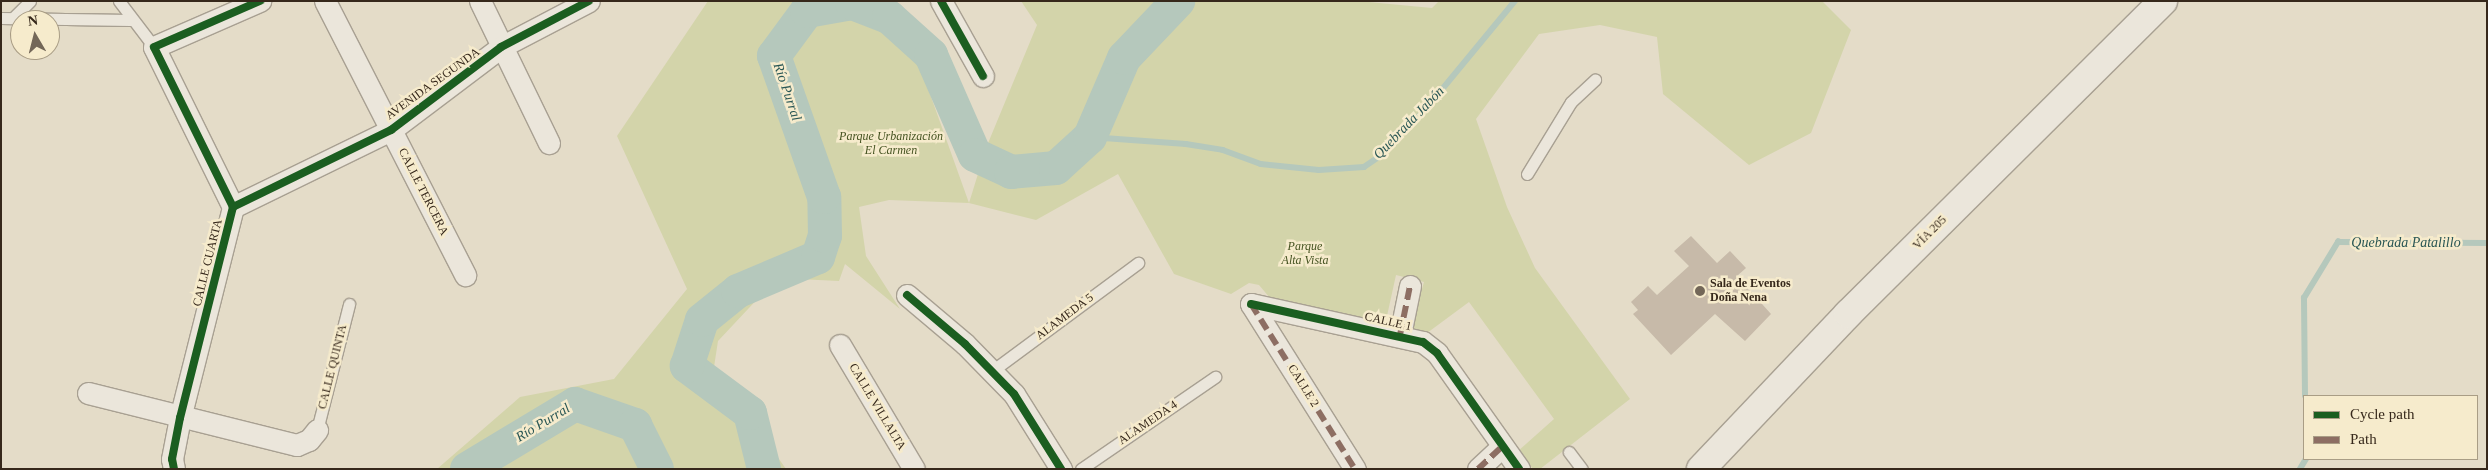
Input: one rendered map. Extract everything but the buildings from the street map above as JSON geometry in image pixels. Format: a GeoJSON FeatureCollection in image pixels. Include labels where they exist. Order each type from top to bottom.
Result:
{"type":"FeatureCollection","features":[{"type":"Feature","properties":{"kind":"main road","name":"VÍA 205"},"geometry":{"type":"LineString","coordinates":[[1701,469],[1848,314],[2162,1]]}},
{"type":"Feature","properties":{"kind":"street"},"geometry":{"type":"LineString","coordinates":[[154,47],[260,1]]}},
{"type":"Feature","properties":{"kind":"street","name":"CALLE TERCERA"},"geometry":{"type":"LineString","coordinates":[[326,1],[466,275]]}},
{"type":"Feature","properties":{"kind":"street"},"geometry":{"type":"LineString","coordinates":[[480,1],[549,143]]}},
{"type":"Feature","properties":{"kind":"street","name":"AVENIDA SEGUNDA"},"geometry":{"type":"LineString","coordinates":[[233,207],[391,130],[501,47],[589,1]]}},
{"type":"Feature","properties":{"kind":"street"},"geometry":{"type":"LineString","coordinates":[[941,1],[983,76]]}},
{"type":"Feature","properties":{"kind":"street","name":"CALLE CUARTA"},"geometry":{"type":"LineString","coordinates":[[154,47],[233,207],[180,418],[172,459],[174,469]]}},
{"type":"Feature","properties":{"kind":"street"},"geometry":{"type":"LineString","coordinates":[[1400,335],[1410,286]]}},
{"type":"Feature","properties":{"kind":"street"},"geometry":{"type":"LineString","coordinates":[[907,295],[992,371],[1030,417],[1061,469]]}},
{"type":"Feature","properties":{"kind":"street","name":"CALLE 1"},"geometry":{"type":"LineString","coordinates":[[1251,304],[1400,335],[1423,342],[1437,353],[1519,469]]}},
{"type":"Feature","properties":{"kind":"street","name":"CALLE 2"},"geometry":{"type":"LineString","coordinates":[[1251,304],[1355,469]]}},
{"type":"Feature","properties":{"kind":"street","name":"CALLE VILLALTA"},"geometry":{"type":"LineString","coordinates":[[840,345],[914,469]]}},
{"type":"Feature","properties":{"kind":"street"},"geometry":{"type":"LineString","coordinates":[[88,393],[180,418],[297,444],[309,440],[317,430]]}},
{"type":"Feature","properties":{"kind":"street"},"geometry":{"type":"LineString","coordinates":[[1478,469],[1502,447]]}},
{"type":"Feature","properties":{"kind":"lane"},"geometry":{"type":"LineString","coordinates":[[7,18],[30,1]]}},
{"type":"Feature","properties":{"kind":"lane"},"geometry":{"type":"LineString","coordinates":[[119,1],[130,20],[154,47]]}},
{"type":"Feature","properties":{"kind":"lane"},"geometry":{"type":"LineString","coordinates":[[7,18],[130,20]]}},
{"type":"Feature","properties":{"kind":"lane"},"geometry":{"type":"LineString","coordinates":[[1527,174],[1571,102],[1595,80]]}},
{"type":"Feature","properties":{"kind":"lane","name":"ALAMEDA 5"},"geometry":{"type":"LineString","coordinates":[[992,371],[1138,263]]}},
{"type":"Feature","properties":{"kind":"lane","name":"CALLE QUINTA"},"geometry":{"type":"LineString","coordinates":[[317,430],[349,304]]}},
{"type":"Feature","properties":{"kind":"lane","name":"ALAMEDA 4"},"geometry":{"type":"LineString","coordinates":[[1081,469],[1215,377]]}},
{"type":"Feature","properties":{"kind":"lane"},"geometry":{"type":"LineString","coordinates":[[1569,452],[1582,469]]}},
{"type":"Feature","properties":{"kind":"green space","name":"Parque Urbanización El Carmen"},"geometry":{"type":"Polygon","coordinates":[[[708,1],[890,1],[911,41],[969,203],[889,200],[859,207],[866,256],[900,309],[845,264],[839,281],[777,278],[718,341],[714,367],[786,469],[437,469],[520,397],[614,379],[687,289],[617,136],[708,1]]]}},
{"type":"Feature","properties":{"kind":"green space","name":"Parque Alta Vista"},"geometry":{"type":"Polygon","coordinates":[[[1021,1],[1358,1],[1432,8],[1439,1],[1822,1],[1851,30],[1811,133],[1749,165],[1663,94],[1657,37],[1600,25],[1539,34],[1476,119],[1507,207],[1535,268],[1630,399],[1540,469],[1533,469],[1518,451],[1554,419],[1469,302],[1423,336],[1410,330],[1424,282],[1396,275],[1385,325],[1270,298],[1259,285],[1249,283],[1231,294],[1174,274],[1118,174],[1036,220],[969,203],[986,148],[1037,25],[1021,1]]]}},
{"type":"Feature","properties":{"kind":"waterway","name":"Río Purral"},"geometry":{"type":"LineString","coordinates":[[764,469],[750,413],[687,366],[702,320],[738,291],[818,257],[825,236],[824,197],[774,56],[807,11],[852,3],[889,17],[931,55],[975,155],[1011,172],[1056,168],[1090,137],[1124,58],[1178,1]]}},
{"type":"Feature","properties":{"kind":"waterway","name":"Quebrada Jabón"},"geometry":{"type":"LineString","coordinates":[[1090,137],[1186,144],[1223,150],[1261,164],[1319,170],[1364,167],[1383,154],[1394,135],[1421,115],[1515,1]]}},
{"type":"Feature","properties":{"kind":"waterway","name":"Quebrada Patalillo"},"geometry":{"type":"LineString","coordinates":[[2305,395],[2304,298],[2338,242],[2487,243]]}},
{"type":"Feature","properties":{"kind":"waterway","name":"Río Purral"},"geometry":{"type":"LineString","coordinates":[[467,469],[575,404],[635,425],[657,469]]}},
{"type":"Feature","properties":{"kind":"waterway","name":"Quebrada Patalillo"},"geometry":{"type":"LineString","coordinates":[[2300,469],[2305,460]]}},
{"type":"Feature","properties":{"kind":"marked path"},"geometry":{"type":"LineString","coordinates":[[1400,335],[1410,286]]}},
{"type":"Feature","properties":{"kind":"marked path"},"geometry":{"type":"LineString","coordinates":[[1251,304],[1355,469]]}},
{"type":"Feature","properties":{"kind":"marked path"},"geometry":{"type":"LineString","coordinates":[[1478,469],[1502,447]]}},
{"type":"Feature","properties":{"kind":"cycle path"},"geometry":{"type":"LineString","coordinates":[[174,469],[172,459],[180,418],[233,207],[154,47],[260,1]]}},
{"type":"Feature","properties":{"kind":"cycle path"},"geometry":{"type":"LineString","coordinates":[[233,207],[391,130],[501,47],[589,1]]}},
{"type":"Feature","properties":{"kind":"cycle path"},"geometry":{"type":"LineString","coordinates":[[941,1],[983,76]]}},
{"type":"Feature","properties":{"kind":"cycle path"},"geometry":{"type":"LineString","coordinates":[[907,295],[965,344],[1014,394],[1061,469]]}},
{"type":"Feature","properties":{"kind":"cycle path"},"geometry":{"type":"LineString","coordinates":[[1251,304],[1423,342],[1437,353],[1519,469]]}},
{"type":"Feature","properties":{"kind":"place","name":"Sala de Eventos Doña Nena"},"geometry":{"type":"Point","coordinates":[1700,291]}}]}
